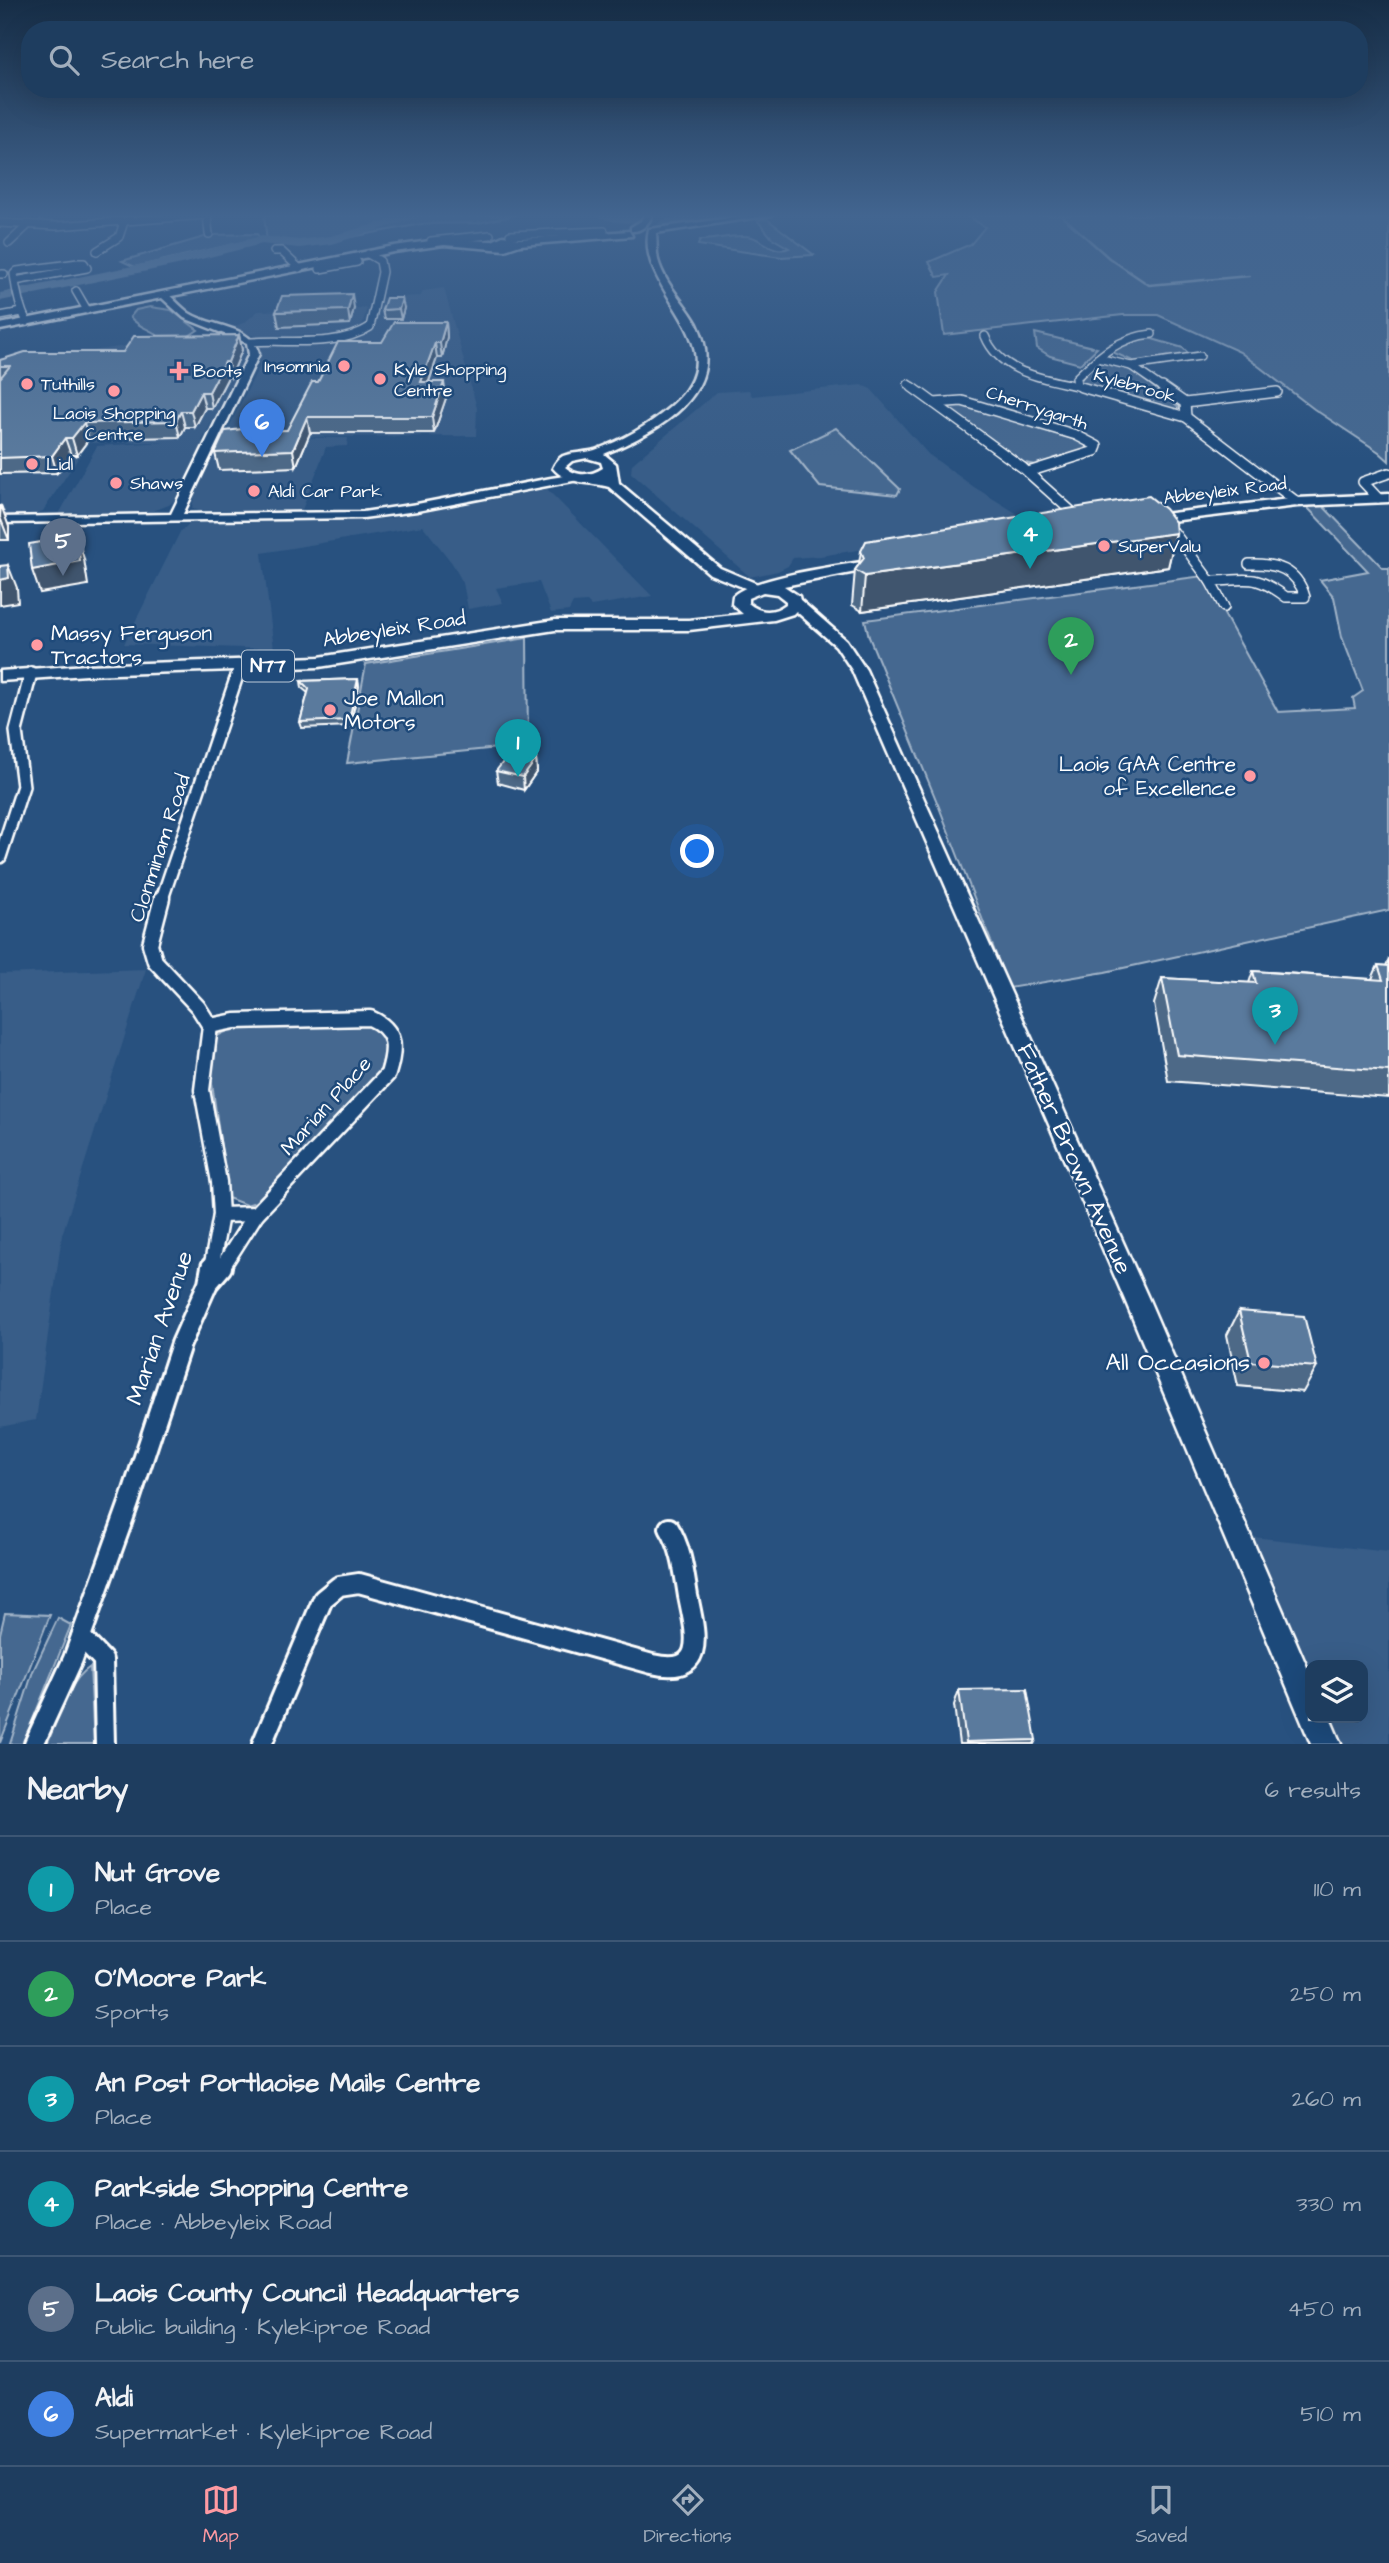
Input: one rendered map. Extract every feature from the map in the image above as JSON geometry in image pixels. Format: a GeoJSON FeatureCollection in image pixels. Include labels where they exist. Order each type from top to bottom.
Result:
{"type":"FeatureCollection","features":[{"type":"Feature","properties":{"kind":"main road"},"geometry":{"type":"LineString","coordinates":[[0,327],[163,296]]}},
{"type":"Feature","properties":{"kind":"main road"},"geometry":{"type":"LineString","coordinates":[[673,296],[692,326],[701,350],[701,367],[694,387],[681,403],[650,427],[592,455],[565,460],[560,465],[561,470],[613,484],[715,571],[747,611],[773,615]]}},
{"type":"Feature","properties":{"kind":"main road"},"geometry":{"type":"LineString","coordinates":[[613,484],[609,466],[619,444]]}},
{"type":"Feature","properties":{"kind":"main road"},"geometry":{"type":"LineString","coordinates":[[592,455],[609,466]]}},
{"type":"Feature","properties":{"kind":"main road"},"geometry":{"type":"LineString","coordinates":[[584,477],[609,466]]}},
{"type":"Feature","properties":{"kind":"main road","name":"Abbeyleix Road"},"geometry":{"type":"LineString","coordinates":[[1127,523],[1297,502],[1384,498]]}},
{"type":"Feature","properties":{"kind":"main road"},"geometry":{"type":"LineString","coordinates":[[1073,532],[1091,529]]}},
{"type":"Feature","properties":{"kind":"main road","name":"N77"},"geometry":{"type":"LineString","coordinates":[[740,602],[744,593],[793,578],[891,562]]}},
{"type":"Feature","properties":{"kind":"main road"},"geometry":{"type":"LineString","coordinates":[[715,571],[793,599]]}},
{"type":"Feature","properties":{"kind":"main road","name":"N77"},"geometry":{"type":"LineString","coordinates":[[773,615],[790,609],[803,583],[817,574]]}},
{"type":"Feature","properties":{"kind":"main road","name":"Father Brown Avenue"},"geometry":{"type":"LineString","coordinates":[[793,599],[817,624],[841,643],[859,670],[1137,1300],[1305,1695]]}},
{"type":"Feature","properties":{"kind":"main road","name":"Abbeyleix Road"},"geometry":{"type":"LineString","coordinates":[[710,622],[728,615],[740,602]]}},
{"type":"Feature","properties":{"kind":"main road","name":"Abbeyleix Road"},"geometry":{"type":"LineString","coordinates":[[0,676],[240,667],[337,660],[555,625],[664,626],[773,615]]}},
{"type":"Feature","properties":{"kind":"main road","name":"Father Brown Avenue"},"geometry":{"type":"LineString","coordinates":[[773,615],[817,624]]}},
{"type":"Feature","properties":{"kind":"main road"},"geometry":{"type":"LineString","coordinates":[[1317,1723],[1326,1744]]}},
{"type":"Feature","properties":{"kind":"street"},"geometry":{"type":"LineString","coordinates":[[19,296],[27,322]]}},
{"type":"Feature","properties":{"kind":"street"},"geometry":{"type":"LineString","coordinates":[[79,296],[88,310]]}},
{"type":"Feature","properties":{"kind":"street"},"geometry":{"type":"LineString","coordinates":[[165,296],[187,316],[251,342],[347,336],[367,331],[377,296]]}},
{"type":"Feature","properties":{"kind":"street"},"geometry":{"type":"LineString","coordinates":[[0,316],[22,312]]}},
{"type":"Feature","properties":{"kind":"street","name":"Kylebrook"},"geometry":{"type":"LineString","coordinates":[[1152,334],[1136,335],[1118,341],[1074,382],[1077,386],[1186,417],[1297,502]]}},
{"type":"Feature","properties":{"kind":"street"},"geometry":{"type":"LineString","coordinates":[[985,336],[993,355],[1009,365],[1077,386]]}},
{"type":"Feature","properties":{"kind":"street"},"geometry":{"type":"LineString","coordinates":[[176,518],[250,368],[254,354],[251,342]]}},
{"type":"Feature","properties":{"kind":"street"},"geometry":{"type":"LineString","coordinates":[[1131,366],[1200,356]]}},
{"type":"Feature","properties":{"kind":"street"},"geometry":{"type":"LineString","coordinates":[[1098,358],[1131,366],[1185,403],[1277,392]]}},
{"type":"Feature","properties":{"kind":"street","name":"Cherrygarth"},"geometry":{"type":"LineString","coordinates":[[908,384],[1028,472],[1091,529]]}},
{"type":"Feature","properties":{"kind":"street","name":"Cherrygarth"},"geometry":{"type":"LineString","coordinates":[[934,402],[962,401],[1076,435],[1097,446],[1095,451],[1083,457],[1028,472]]}},
{"type":"Feature","properties":{"kind":"street"},"geometry":{"type":"LineString","coordinates":[[1185,403],[1186,417]]}},
{"type":"Feature","properties":{"kind":"street"},"geometry":{"type":"LineString","coordinates":[[529,484],[561,470]]}},
{"type":"Feature","properties":{"kind":"street"},"geometry":{"type":"LineString","coordinates":[[1384,498],[1363,482],[1389,473]]}},
{"type":"Feature","properties":{"kind":"street"},"geometry":{"type":"LineString","coordinates":[[0,520],[346,516],[420,508],[529,484],[584,477]]}},
{"type":"Feature","properties":{"kind":"street"},"geometry":{"type":"LineString","coordinates":[[1162,518],[1210,581],[1224,607]]}},
{"type":"Feature","properties":{"kind":"street"},"geometry":{"type":"LineString","coordinates":[[1210,581],[1261,581],[1275,588],[1279,596],[1305,597],[1297,580],[1279,565],[1271,562],[1249,564]]}},
{"type":"Feature","properties":{"kind":"street","name":"Clonminam Road"},"geometry":{"type":"LineString","coordinates":[[210,1026],[198,1007],[159,967],[150,944],[240,667]]}},
{"type":"Feature","properties":{"kind":"street"},"geometry":{"type":"LineString","coordinates":[[0,857],[23,786],[16,732],[31,673]]}},
{"type":"Feature","properties":{"kind":"street","name":"Marian Place"},"geometry":{"type":"LineString","coordinates":[[208,1283],[227,1262],[256,1214],[388,1074],[393,1058],[392,1032],[376,1020],[354,1017],[235,1021],[210,1026]]}},
{"type":"Feature","properties":{"kind":"street","name":"Marian Avenue"},"geometry":{"type":"LineString","coordinates":[[34,1744],[81,1637],[129,1503],[181,1344],[208,1283],[221,1215],[219,1182],[202,1090],[210,1026]]}},
{"type":"Feature","properties":{"kind":"street"},"geometry":{"type":"LineString","coordinates":[[221,1215],[256,1214]]}},
{"type":"Feature","properties":{"kind":"street"},"geometry":{"type":"LineString","coordinates":[[262,1744],[323,1599],[339,1586],[359,1583],[671,1669],[684,1665],[693,1654],[697,1640],[678,1543],[669,1528]]}},
{"type":"Feature","properties":{"kind":"street"},"geometry":{"type":"LineString","coordinates":[[81,1637],[103,1660],[105,1744]]}},
{"type":"Feature","properties":{"kind":"shaded area","name":"Kyle Shopping Centre"},"geometry":{"type":"Polygon","coordinates":[[[446,296],[477,408],[476,436],[241,437],[348,438],[347,446],[326,447],[302,510],[199,511],[192,508],[194,496],[259,367],[260,343],[351,337],[367,333],[375,326],[382,298],[446,296]]]}},
{"type":"Feature","properties":{"kind":"shaded area"},"geometry":{"type":"Polygon","coordinates":[[[939,296],[1389,296],[1389,461],[1314,409],[1240,352],[1158,315],[1123,315],[944,335],[939,296]]]}},
{"type":"Feature","properties":{"kind":"shaded area"},"geometry":{"type":"Polygon","coordinates":[[[150,307],[171,310],[198,330],[187,337],[161,339],[130,317],[136,310],[150,307]]]}},
{"type":"Feature","properties":{"kind":"shaded area"},"geometry":{"type":"Polygon","coordinates":[[[367,308],[361,330],[347,334],[258,337],[228,328],[244,323],[258,311],[367,308]]]}},
{"type":"Feature","properties":{"kind":"shaded area","name":"Laois Shopping Centre"},"geometry":{"type":"Polygon","coordinates":[[[218,332],[230,334],[246,345],[244,360],[202,441],[206,443],[175,500],[169,505],[150,512],[59,514],[97,446],[165,442],[0,444],[0,365],[218,332]]]}},
{"type":"Feature","properties":{"kind":"shaded area"},"geometry":{"type":"Polygon","coordinates":[[[1035,333],[1097,348],[1080,364],[1050,356],[1037,348],[1035,333]]]}},
{"type":"Feature","properties":{"kind":"shaded area"},"geometry":{"type":"Polygon","coordinates":[[[1149,338],[1183,348],[1190,355],[1135,362],[1110,351],[1120,342],[1149,338]]]}},
{"type":"Feature","properties":{"kind":"shaded area"},"geometry":{"type":"Polygon","coordinates":[[[1099,360],[1132,370],[1180,408],[1176,410],[1084,386],[1080,382],[1085,373],[1099,360]]]}},
{"type":"Feature","properties":{"kind":"shaded area"},"geometry":{"type":"Polygon","coordinates":[[[861,385],[871,389],[928,454],[974,487],[1031,522],[821,556],[793,558],[788,566],[778,571],[750,577],[631,473],[632,464],[717,392],[749,390],[752,396],[861,385]]]}},
{"type":"Feature","properties":{"kind":"shaded area"},"geometry":{"type":"Polygon","coordinates":[[[947,403],[960,403],[1084,440],[1092,447],[1090,451],[1040,466],[1020,462],[945,408],[947,403]]]}},
{"type":"Feature","properties":{"kind":"shaded area"},"geometry":{"type":"Polygon","coordinates":[[[836,428],[900,489],[897,495],[820,487],[790,450],[836,428]]]}},
{"type":"Feature","properties":{"kind":"shaded area","name":"Lidl"},"geometry":{"type":"Polygon","coordinates":[[[87,445],[43,511],[28,516],[0,517],[0,446],[87,445]]]}},
{"type":"Feature","properties":{"kind":"shaded area"},"geometry":{"type":"Polygon","coordinates":[[[547,489],[652,596],[591,606],[587,602],[573,603],[569,611],[551,613],[539,582],[496,588],[503,603],[468,609],[463,583],[452,563],[423,526],[262,553],[274,649],[124,644],[181,530],[189,523],[386,519],[547,489]]]}},
{"type":"Feature","properties":{"kind":"shaded area"},"geometry":{"type":"Polygon","coordinates":[[[1306,506],[1323,506],[1383,568],[1389,568],[1389,910],[1105,972],[1009,988],[869,637],[865,620],[1203,576],[1278,712],[1355,708],[1353,698],[1363,691],[1342,637],[1334,597],[1320,580],[1368,571],[1306,506]]]}},
{"type":"Feature","properties":{"kind":"shaded area"},"geometry":{"type":"Polygon","coordinates":[[[527,638],[528,745],[347,763],[366,664],[527,638]]]}},
{"type":"Feature","properties":{"kind":"shaded area"},"geometry":{"type":"Polygon","coordinates":[[[146,969],[62,1235],[36,1420],[0,1427],[0,974],[146,969]]]}},
{"type":"Feature","properties":{"kind":"shaded area"},"geometry":{"type":"Polygon","coordinates":[[[365,1023],[384,1034],[387,1046],[379,1074],[256,1202],[246,1205],[228,1198],[211,1076],[216,1049],[215,1037],[233,1028],[365,1023]]]}},
{"type":"Feature","properties":{"kind":"shaded area"},"geometry":{"type":"Polygon","coordinates":[[[1253,1537],[1389,1552],[1389,1744],[1341,1744],[1331,1723],[1368,1723],[1368,1660],[1305,1661],[1253,1537]]]}},
{"type":"Feature","properties":{"kind":"shaded area"},"geometry":{"type":"Polygon","coordinates":[[[5,1613],[50,1615],[0,1743],[0,1634],[5,1613]]]}},
{"type":"Feature","properties":{"kind":"shaded area"},"geometry":{"type":"Polygon","coordinates":[[[58,1618],[71,1625],[23,1744],[10,1744],[33,1671],[58,1618]]]}},
{"type":"Feature","properties":{"kind":"shaded area"},"geometry":{"type":"Polygon","coordinates":[[[90,1667],[94,1744],[47,1744],[69,1692],[90,1667]]]}},
{"type":"Feature","properties":{"kind":"building"},"geometry":{"type":"Polygon","coordinates":[[[282,296],[351,296],[348,310],[276,312],[282,296]]]}},
{"type":"Feature","properties":{"kind":"building"},"geometry":{"type":"Polygon","coordinates":[[[386,298],[402,298],[399,309],[382,310],[386,298]]]}},
{"type":"Feature","properties":{"kind":"building","name":"Kyle Shopping Centre"},"geometry":{"type":"Polygon","coordinates":[[[394,322],[446,322],[440,343],[435,343],[421,382],[444,382],[432,417],[307,417],[293,450],[215,453],[225,431],[261,427],[259,431],[287,430],[312,382],[318,382],[338,342],[382,342],[394,322]]]}},
{"type":"Feature","properties":{"kind":"building","name":"Laois Shopping Centre"},"geometry":{"type":"Polygon","coordinates":[[[239,335],[228,362],[225,362],[209,392],[201,392],[191,411],[181,411],[176,421],[84,423],[72,438],[65,438],[52,456],[0,458],[0,378],[10,366],[0,366],[0,360],[25,352],[123,352],[134,336],[239,335]]]}},
{"type":"Feature","properties":{"kind":"building"},"geometry":{"type":"Polygon","coordinates":[[[1149,496],[1165,509],[1175,522],[1176,533],[865,576],[855,570],[864,558],[861,551],[866,541],[1149,496]]]}},
{"type":"Feature","properties":{"kind":"building"},"geometry":{"type":"Polygon","coordinates":[[[77,536],[80,561],[32,570],[29,544],[77,536]]]}},
{"type":"Feature","properties":{"kind":"building"},"geometry":{"type":"Polygon","coordinates":[[[8,565],[9,578],[0,580],[0,566],[8,565]]]}},
{"type":"Feature","properties":{"kind":"building","name":"Joe Mallon Motors"},"geometry":{"type":"Polygon","coordinates":[[[358,679],[349,720],[300,722],[309,689],[301,681],[358,679]]]}},
{"type":"Feature","properties":{"kind":"building"},"geometry":{"type":"Polygon","coordinates":[[[510,753],[536,759],[523,777],[496,771],[510,753]]]}},
{"type":"Feature","properties":{"kind":"building"},"geometry":{"type":"Polygon","coordinates":[[[1378,965],[1389,966],[1389,1071],[1177,1055],[1162,978],[1256,983],[1253,971],[1383,980],[1378,965]]]}},
{"type":"Feature","properties":{"kind":"building"},"geometry":{"type":"Polygon","coordinates":[[[1239,1311],[1304,1316],[1317,1367],[1251,1362],[1239,1311]]]}},
{"type":"Feature","properties":{"kind":"building"},"geometry":{"type":"Polygon","coordinates":[[[1027,1689],[1036,1740],[966,1742],[959,1690],[1027,1689]]]}},
{"type":"Feature","properties":{"kind":"place","name":"Insomnia"},"geometry":{"type":"Point","coordinates":[344,366]}},
{"type":"Feature","properties":{"kind":"place","name":"Boots"},"geometry":{"type":"Point","coordinates":[179,371]}},
{"type":"Feature","properties":{"kind":"place","name":"Kyle Shopping Centre"},"geometry":{"type":"Point","coordinates":[380,379]}},
{"type":"Feature","properties":{"kind":"place","name":"Tuthills"},"geometry":{"type":"Point","coordinates":[27,384]}},
{"type":"Feature","properties":{"kind":"place","name":"Laois Shopping Centre"},"geometry":{"type":"Point","coordinates":[114,391]}},
{"type":"Feature","properties":{"kind":"place","name":"Aldi"},"geometry":{"type":"Point","coordinates":[262,457]}},
{"type":"Feature","properties":{"kind":"place","name":"Lidl"},"geometry":{"type":"Point","coordinates":[32,464]}},
{"type":"Feature","properties":{"kind":"place","name":"Shaws"},"geometry":{"type":"Point","coordinates":[116,483]}},
{"type":"Feature","properties":{"kind":"place","name":"Aldi Car Park"},"geometry":{"type":"Point","coordinates":[254,491]}},
{"type":"Feature","properties":{"kind":"place","name":"SuperValu"},"geometry":{"type":"Point","coordinates":[1104,546]}},
{"type":"Feature","properties":{"kind":"place","name":"Parkside Shopping Centre"},"geometry":{"type":"Point","coordinates":[1030,569]}},
{"type":"Feature","properties":{"kind":"place","name":"Laois County Council Headquarters"},"geometry":{"type":"Point","coordinates":[63,576]}},
{"type":"Feature","properties":{"kind":"place","name":"Massy Ferguson Tractors"},"geometry":{"type":"Point","coordinates":[37,645]}},
{"type":"Feature","properties":{"kind":"place","name":"O'Moore Park"},"geometry":{"type":"Point","coordinates":[1071,675]}},
{"type":"Feature","properties":{"kind":"place","name":"Joe Mallon Motors"},"geometry":{"type":"Point","coordinates":[330,710]}},
{"type":"Feature","properties":{"kind":"place","name":"Laois GAA Centre of Excellence"},"geometry":{"type":"Point","coordinates":[1250,776]}},
{"type":"Feature","properties":{"kind":"place","name":"Nut Grove"},"geometry":{"type":"Point","coordinates":[518,777]}},
{"type":"Feature","properties":{"kind":"place","name":"An Post Portlaoise Mails Centre"},"geometry":{"type":"Point","coordinates":[1275,1045]}},
{"type":"Feature","properties":{"kind":"place","name":"All Occasions"},"geometry":{"type":"Point","coordinates":[1264,1363]}}]}
